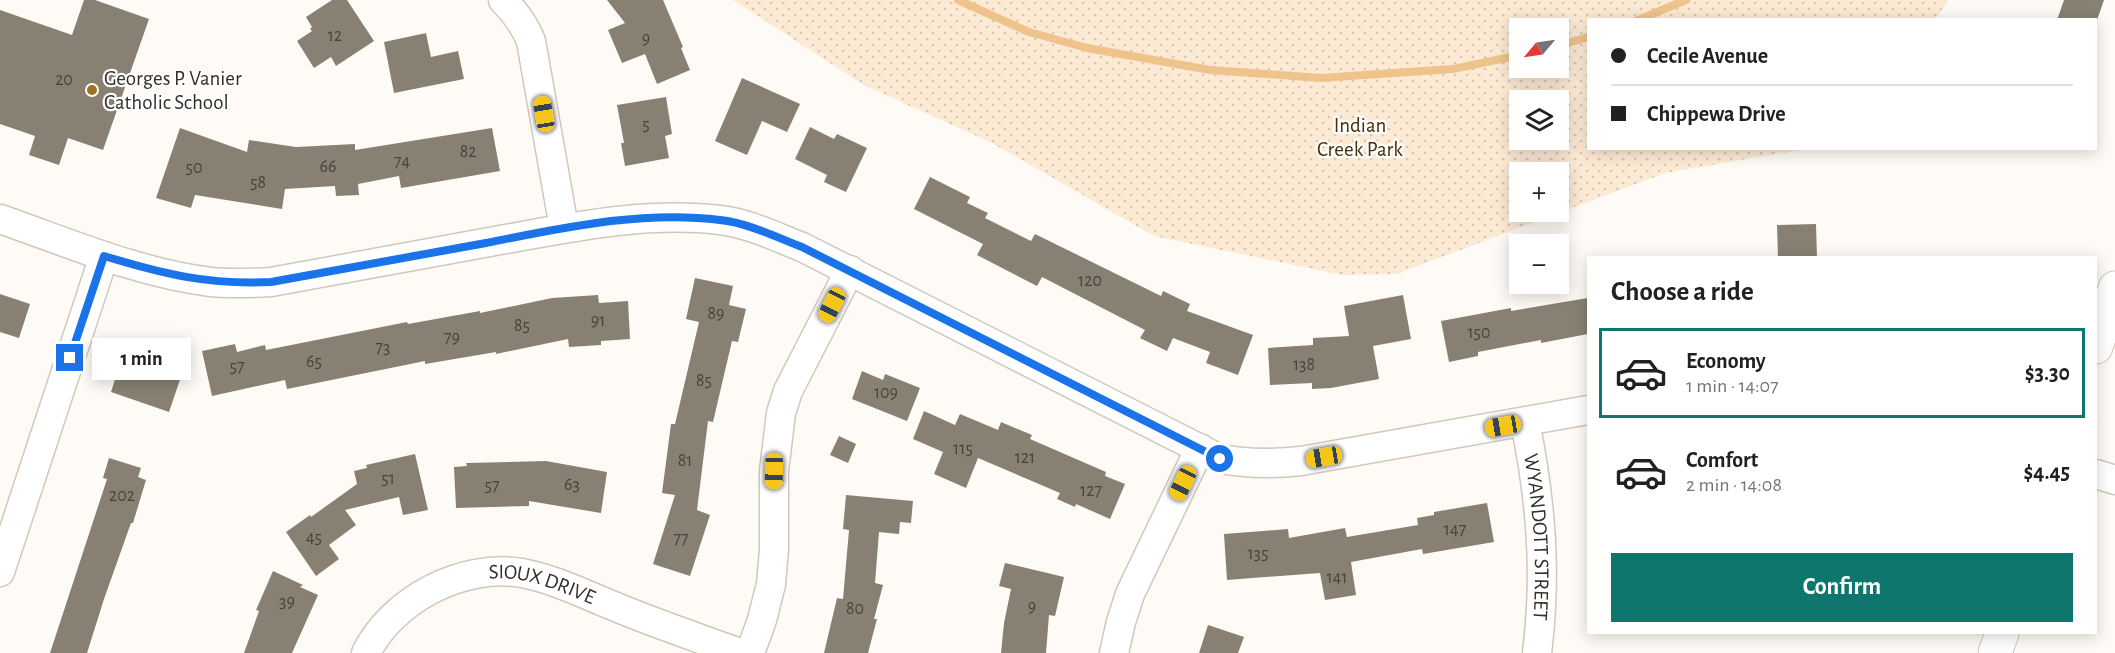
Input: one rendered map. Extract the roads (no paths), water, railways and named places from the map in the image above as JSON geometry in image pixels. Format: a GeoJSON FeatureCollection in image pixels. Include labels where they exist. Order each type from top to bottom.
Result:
{"type":"FeatureCollection","features":[{"type":"Feature","properties":{"kind":"street"},"geometry":{"type":"LineString","coordinates":[[503,0],[516,12],[531,41],[564,228]]}},
{"type":"Feature","properties":{"kind":"street"},"geometry":{"type":"LineString","coordinates":[[0,219],[104,256],[158,272],[211,282],[241,284],[271,282],[564,228],[647,218],[723,220],[752,228],[802,247],[1220,459],[1244,463],[1272,464],[1301,461],[1587,410]]}},
{"type":"Feature","properties":{"kind":"street"},"geometry":{"type":"LineString","coordinates":[[0,572],[104,256]]}},
{"type":"Feature","properties":{"kind":"street"},"geometry":{"type":"LineString","coordinates":[[750,653],[762,620],[771,584],[774,550],[774,471],[781,413],[788,391],[850,270]]}},
{"type":"Feature","properties":{"kind":"street"},"geometry":{"type":"LineString","coordinates":[[2097,344],[2115,288]]}},
{"type":"Feature","properties":{"kind":"street","name":"WYANDOTT STREET"},"geometry":{"type":"LineString","coordinates":[[1525,422],[1537,485],[1543,567],[1537,653]]}},
{"type":"Feature","properties":{"kind":"street"},"geometry":{"type":"LineString","coordinates":[[1114,653],[1130,594],[1200,448]]}},
{"type":"Feature","properties":{"kind":"street"},"geometry":{"type":"LineString","coordinates":[[2097,474],[2115,480]]}},
{"type":"Feature","properties":{"kind":"street","name":"SIOUX DRIVE"},"geometry":{"type":"LineString","coordinates":[[366,653],[371,642],[396,615],[424,592],[464,575],[498,571],[522,573],[546,579],[669,628],[740,653]]}},
{"type":"Feature","properties":{"kind":"street"},"geometry":{"type":"LineString","coordinates":[[1995,653],[2001,634]]}},
{"type":"Feature","properties":{"kind":"waterway"},"geometry":{"type":"LineString","coordinates":[[958,0],[1029,32],[1087,48],[1210,70],[1321,78],[1453,69],[1509,57]]}},
{"type":"Feature","properties":{"kind":"waterway"},"geometry":{"type":"LineString","coordinates":[[1643,18],[1686,0]]}},
{"type":"Feature","properties":{"kind":"waterway"},"geometry":{"type":"LineString","coordinates":[[1569,43],[1587,37]]}},
{"type":"Feature","properties":{"kind":"place","name":"Georges P. Vanier Catholic School"},"geometry":{"type":"Point","coordinates":[92,90]}},
{"type":"Feature","properties":{"kind":"park label","name":"Indian Creek Park"},"geometry":{"type":"Point","coordinates":[1360,137]}}]}
